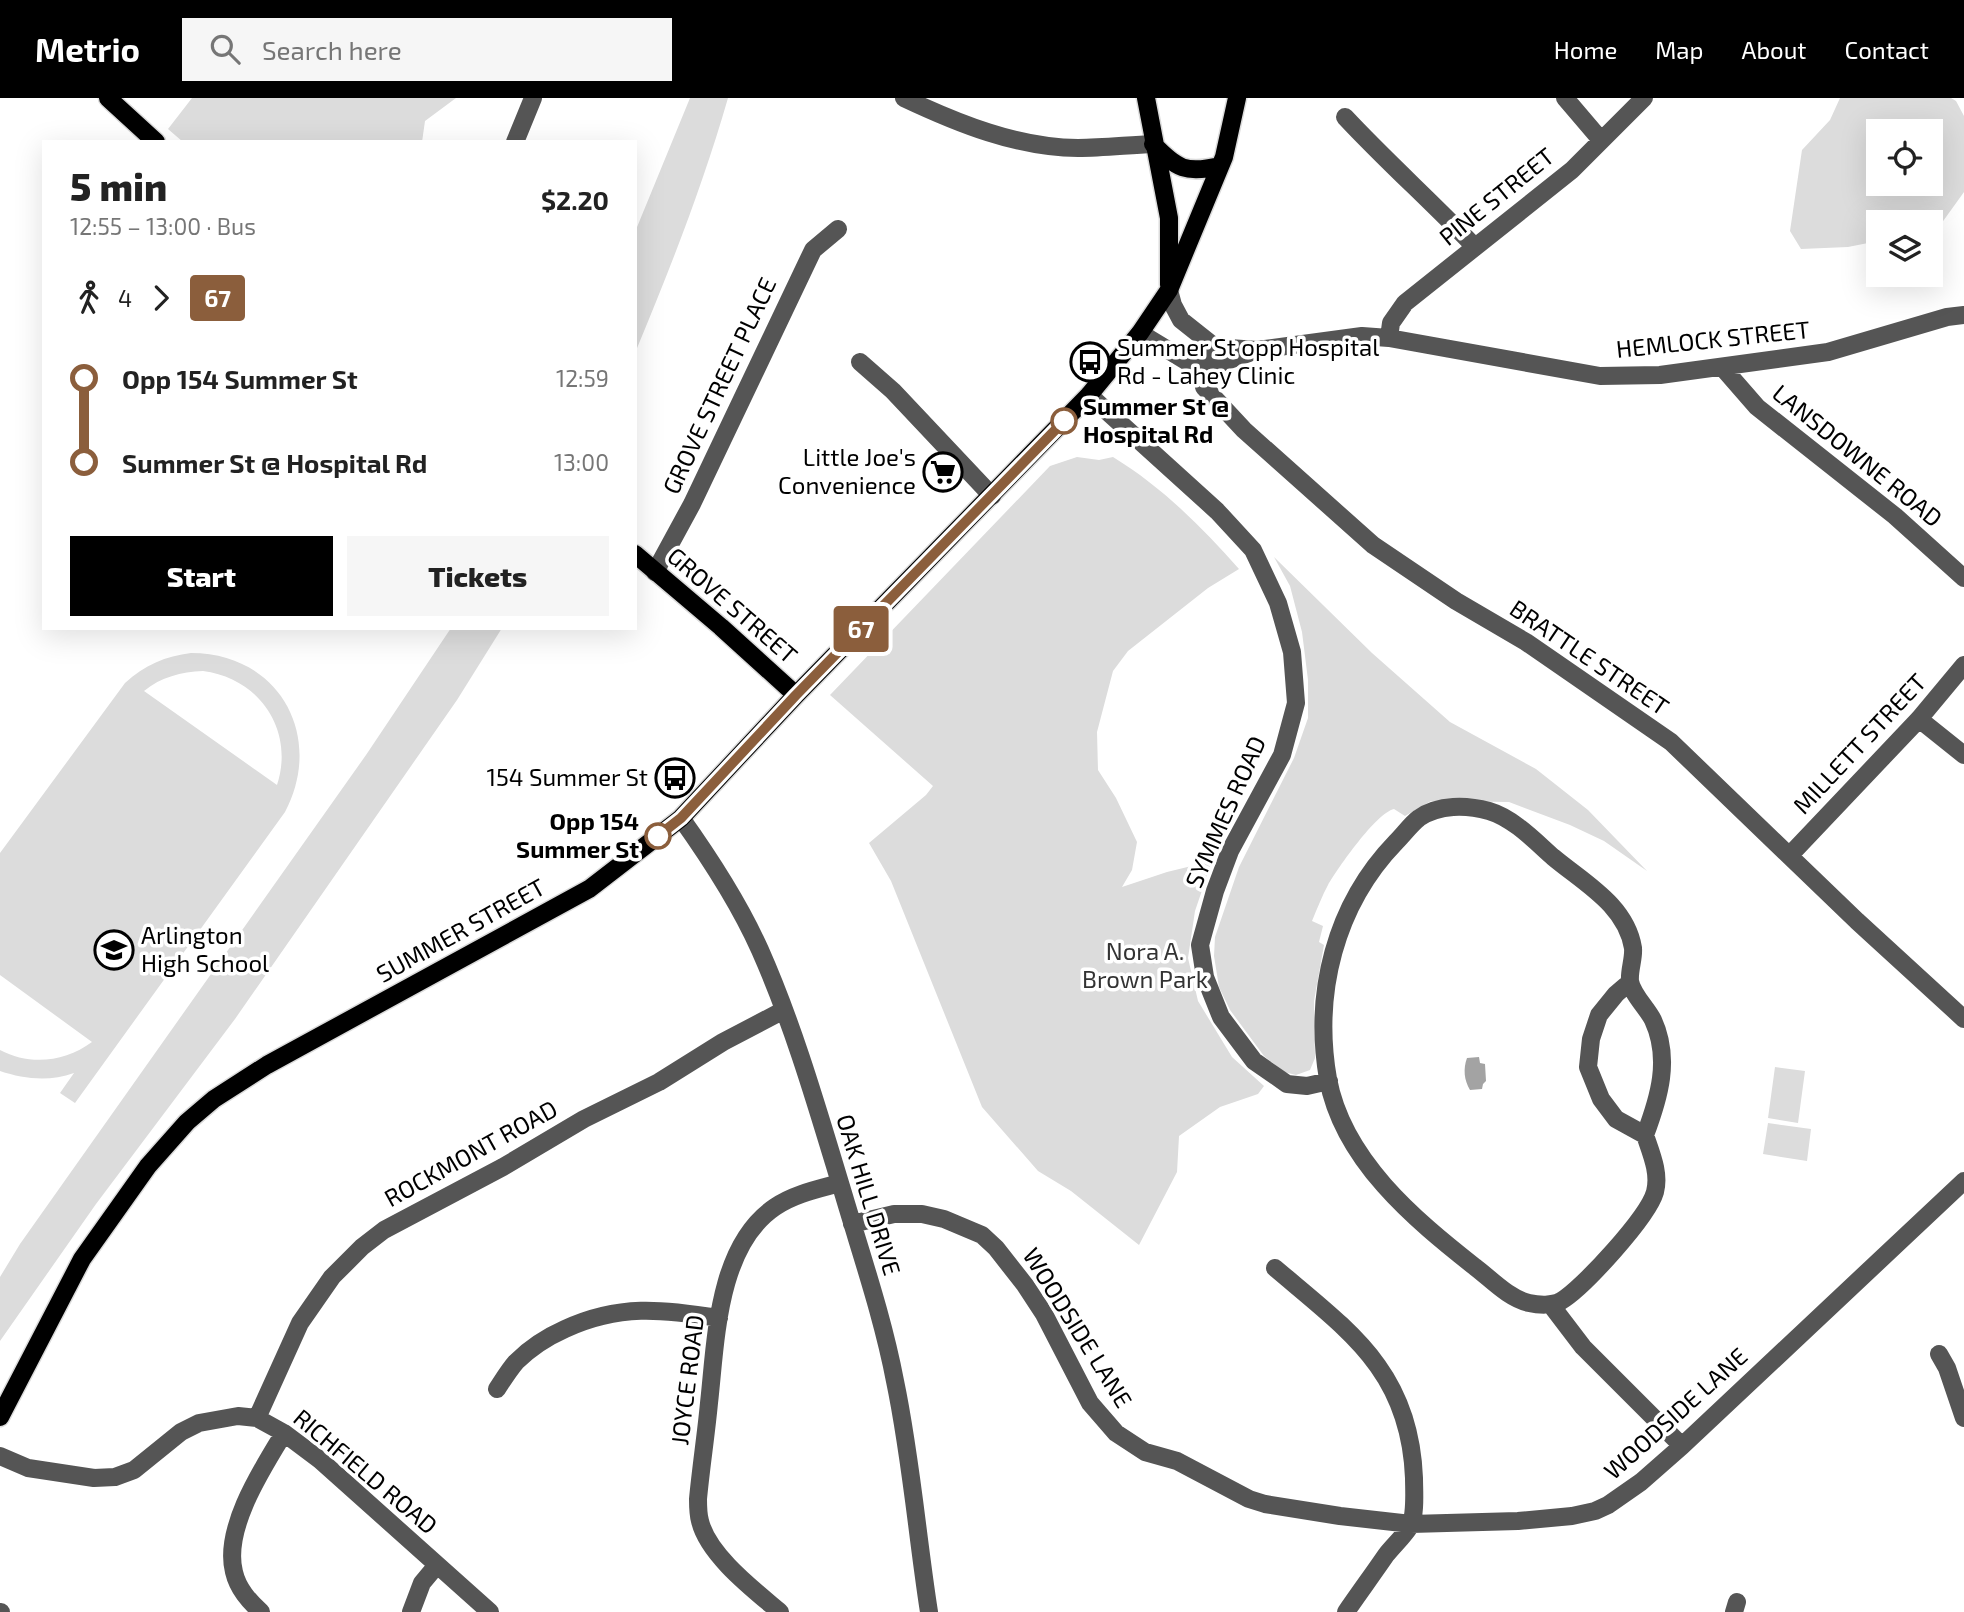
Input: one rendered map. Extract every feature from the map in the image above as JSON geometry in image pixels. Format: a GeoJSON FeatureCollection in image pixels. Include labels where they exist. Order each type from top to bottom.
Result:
{"type":"FeatureCollection","features":[{"type":"Feature","properties":{"kind":"main road"},"geometry":{"type":"LineString","coordinates":[[108,98],[154,140]]}},
{"type":"Feature","properties":{"kind":"main road"},"geometry":{"type":"LineString","coordinates":[[1146,98],[1168,218],[1169,290]]}},
{"type":"Feature","properties":{"kind":"main road","name":"SUMMER STREET"},"geometry":{"type":"LineString","coordinates":[[0,1417],[82,1259],[148,1166],[187,1122],[214,1100],[267,1065],[589,889],[681,818],[796,695],[1089,395],[1140,333],[1169,290],[1220,166],[1237,98]]}},
{"type":"Feature","properties":{"kind":"main road"},"geometry":{"type":"LineString","coordinates":[[1153,144],[1180,168],[1199,171],[1220,166]]}},
{"type":"Feature","properties":{"kind":"main road","name":"GROVE STREET"},"geometry":{"type":"LineString","coordinates":[[637,556],[796,695]]}},
{"type":"Feature","properties":{"kind":"street"},"geometry":{"type":"LineString","coordinates":[[516,140],[533,98]]}},
{"type":"Feature","properties":{"kind":"street"},"geometry":{"type":"LineString","coordinates":[[904,98],[960,124],[1029,142],[1076,148],[1153,144]]}},
{"type":"Feature","properties":{"kind":"street"},"geometry":{"type":"LineString","coordinates":[[1565,98],[1600,139]]}},
{"type":"Feature","properties":{"kind":"street","name":"PINE STREET"},"geometry":{"type":"LineString","coordinates":[[1389,338],[1391,323],[1405,303],[1572,170],[1600,139],[1644,98]]}},
{"type":"Feature","properties":{"kind":"street"},"geometry":{"type":"LineString","coordinates":[[1345,117],[1381,156],[1425,195],[1474,246]]}},
{"type":"Feature","properties":{"kind":"street","name":"GROVE STREET PLACE"},"geometry":{"type":"LineString","coordinates":[[655,572],[692,504],[813,250],[838,229]]}},
{"type":"Feature","properties":{"kind":"street"},"geometry":{"type":"LineString","coordinates":[[1140,333],[1201,370],[1215,347],[1181,320],[1169,290]]}},
{"type":"Feature","properties":{"kind":"street","name":"HEMLOCK STREET"},"geometry":{"type":"LineString","coordinates":[[1215,347],[1257,350],[1362,337],[1389,338],[1600,376],[1660,375],[1828,352],[1947,317],[1964,316]]}},
{"type":"Feature","properties":{"kind":"street","name":"HEMLOCK STREET"},"geometry":{"type":"LineString","coordinates":[[1201,370],[1257,350]]}},
{"type":"Feature","properties":{"kind":"street"},"geometry":{"type":"LineString","coordinates":[[860,362],[893,391],[992,496]]}},
{"type":"Feature","properties":{"kind":"street","name":"LANSDOWNE ROAD"},"geometry":{"type":"LineString","coordinates":[[1723,368],[1757,407],[1895,516],[1964,578]]}},
{"type":"Feature","properties":{"kind":"street","name":"BRATTLE STREET"},"geometry":{"type":"LineString","coordinates":[[1201,370],[1204,387],[1244,430],[1373,545],[1456,601],[1526,642],[1671,742],[1857,921],[1964,1019]]}},
{"type":"Feature","properties":{"kind":"street","name":"SYMMES ROAD"},"geometry":{"type":"LineString","coordinates":[[1089,395],[1217,511],[1252,550],[1278,603],[1292,652],[1296,702],[1282,755],[1230,850],[1200,945],[1205,977],[1221,1017],[1254,1061],[1287,1084],[1307,1086],[1329,1081]]}},
{"type":"Feature","properties":{"kind":"street","name":"MILLETT STREET"},"geometry":{"type":"LineString","coordinates":[[1790,855],[1919,719],[1964,665]]}},
{"type":"Feature","properties":{"kind":"street"},"geometry":{"type":"LineString","coordinates":[[1919,719],[1964,755]]}},
{"type":"Feature","properties":{"kind":"street"},"geometry":{"type":"LineString","coordinates":[[1460,806],[1492,812],[1521,831],[1617,909],[1628,929],[1633,952],[1630,982],[1654,1022],[1661,1048],[1662,1077],[1657,1103],[1645,1135],[1656,1167],[1655,1193],[1641,1218],[1596,1270],[1561,1301],[1551,1305],[1529,1303],[1513,1297],[1433,1234],[1395,1199],[1367,1164],[1344,1125],[1329,1081],[1324,1048],[1324,1001],[1331,961],[1345,916],[1364,879],[1419,819],[1437,810],[1460,806]]}},
{"type":"Feature","properties":{"kind":"street","name":"OAK HILL DRIVE"},"geometry":{"type":"LineString","coordinates":[[681,818],[724,881],[760,948],[784,1010],[840,1182],[896,1382],[929,1612]]}},
{"type":"Feature","properties":{"kind":"street"},"geometry":{"type":"LineString","coordinates":[[1630,982],[1599,1015],[1591,1039],[1588,1067],[1601,1099],[1616,1119],[1645,1135]]}},
{"type":"Feature","properties":{"kind":"street","name":"ROCKMONT ROAD"},"geometry":{"type":"LineString","coordinates":[[257,1418],[300,1323],[332,1277],[362,1247],[384,1230],[503,1167],[584,1119],[659,1082],[723,1042],[784,1010]]}},
{"type":"Feature","properties":{"kind":"street","name":"WOODSIDE LANE"},"geometry":{"type":"LineString","coordinates":[[852,1224],[894,1214],[922,1214],[944,1219],[982,1235],[1007,1261],[1044,1314],[1090,1403],[1116,1433],[1139,1449],[1177,1461],[1249,1499],[1316,1513],[1411,1524],[1518,1521],[1589,1513],[1602,1509],[1626,1493],[1682,1446],[1964,1181]]}},
{"type":"Feature","properties":{"kind":"street","name":"JOYCE ROAD"},"geometry":{"type":"LineString","coordinates":[[780,1612],[721,1558],[711,1545],[699,1518],[698,1499],[719,1318],[733,1264],[760,1220],[787,1200],[840,1182]]}},
{"type":"Feature","properties":{"kind":"street"},"geometry":{"type":"LineString","coordinates":[[1275,1268],[1370,1354],[1391,1383],[1411,1453],[1414,1491],[1411,1524],[1346,1612]]}},
{"type":"Feature","properties":{"kind":"street"},"geometry":{"type":"LineString","coordinates":[[1551,1305],[1583,1347],[1682,1446]]}},
{"type":"Feature","properties":{"kind":"street"},"geometry":{"type":"LineString","coordinates":[[497,1389],[516,1363],[532,1348],[551,1335],[596,1317],[622,1311],[669,1310],[719,1318]]}},
{"type":"Feature","properties":{"kind":"street"},"geometry":{"type":"LineString","coordinates":[[1939,1354],[1947,1368],[1964,1418]]}},
{"type":"Feature","properties":{"kind":"street","name":"RICHFIELD ROAD"},"geometry":{"type":"LineString","coordinates":[[0,1456],[42,1471],[94,1478],[115,1477],[134,1470],[181,1432],[200,1423],[238,1416],[257,1418],[284,1433],[320,1460],[490,1612]]}},
{"type":"Feature","properties":{"kind":"street"},"geometry":{"type":"LineString","coordinates":[[261,1612],[241,1590],[233,1570],[232,1552],[251,1492],[284,1433]]}},
{"type":"Feature","properties":{"kind":"street"},"geometry":{"type":"LineString","coordinates":[[411,1612],[422,1583],[437,1565]]}},
{"type":"Feature","properties":{"kind":"green space"},"geometry":{"type":"Polygon","coordinates":[[[192,98],[456,98],[425,121],[422,140],[181,140],[168,129],[192,98]]]}},
{"type":"Feature","properties":{"kind":"green space"},"geometry":{"type":"Polygon","coordinates":[[[690,98],[728,98],[685,227],[637,348],[637,227],[690,98]]]}},
{"type":"Feature","properties":{"kind":"green space"},"geometry":{"type":"Polygon","coordinates":[[[1840,98],[1951,98],[1956,101],[1964,116],[1964,192],[1943,221],[1943,210],[1866,210],[1866,243],[1801,249],[1790,231],[1802,150],[1830,120],[1840,98]]]}},
{"type":"Feature","properties":{"kind":"green space","name":"Nora A. Brown Park"},"geometry":{"type":"Polygon","coordinates":[[[1077,457],[1099,460],[1113,457],[1131,469],[1180,508],[1239,569],[1208,588],[1128,651],[1113,671],[1097,732],[1098,770],[1116,798],[1137,842],[1132,870],[1122,887],[1212,861],[1195,911],[1188,958],[1198,1001],[1232,1057],[1264,1086],[1258,1094],[1220,1107],[1179,1136],[1177,1172],[1139,1245],[1071,1191],[1038,1171],[982,1107],[891,881],[869,843],[933,786],[830,695],[1050,466],[1077,457]]]}},
{"type":"Feature","properties":{"kind":"green space"},"geometry":{"type":"Polygon","coordinates":[[[1274,557],[1372,653],[1450,722],[1536,769],[1588,810],[1647,871],[1604,841],[1509,802],[1431,801],[1405,816],[1394,809],[1386,813],[1368,830],[1340,867],[1326,889],[1312,921],[1323,926],[1319,942],[1324,945],[1314,1001],[1315,1058],[1310,1070],[1296,1075],[1284,1072],[1264,1056],[1230,1010],[1219,987],[1214,956],[1215,937],[1239,867],[1294,758],[1308,718],[1308,680],[1302,632],[1290,586],[1274,557]]]}},
{"type":"Feature","properties":{"kind":"green space"},"geometry":{"type":"Polygon","coordinates":[[[450,630],[501,630],[457,700],[235,1019],[96,1204],[0,1341],[0,1277],[20,1244],[366,755],[450,630]]]}},
{"type":"Feature","properties":{"kind":"green space"},"geometry":{"type":"Polygon","coordinates":[[[182,654],[222,657],[248,667],[270,683],[286,704],[296,728],[300,755],[296,783],[285,812],[75,1103],[60,1093],[74,1073],[55,1078],[37,1078],[0,1071],[0,1050],[23,1058],[47,1060],[70,1054],[92,1042],[0,975],[0,853],[125,683],[148,666],[182,654]],[[203,671],[179,674],[157,682],[144,691],[277,785],[281,745],[268,710],[241,684],[203,671]]]}},
{"type":"Feature","properties":{"kind":"green space"},"geometry":{"type":"Polygon","coordinates":[[[1775,1067],[1805,1071],[1798,1123],[1768,1118],[1775,1067]]]}},
{"type":"Feature","properties":{"kind":"green space"},"geometry":{"type":"Polygon","coordinates":[[[1768,1123],[1811,1129],[1807,1161],[1763,1154],[1768,1123]]]}},
{"type":"Feature","properties":{"kind":"shaded area"},"geometry":{"type":"Polygon","coordinates":[[[1479,1057],[1480,1063],[1485,1064],[1486,1081],[1482,1089],[1470,1090],[1465,1078],[1467,1058],[1479,1057]]]}},
{"type":"Feature","properties":{"kind":"bus line","name":"67"},"geometry":{"type":"LineString","coordinates":[[658,836],[681,818],[796,695],[1064,421]]}},
{"type":"Feature","properties":{"kind":"place","name":"Summer St opp Hospital Rd - Lahey Clinic"},"geometry":{"type":"Point","coordinates":[1090,362]}},
{"type":"Feature","properties":{"kind":"place","name":"Summer St @ Hospital Rd"},"geometry":{"type":"Point","coordinates":[1064,421]}},
{"type":"Feature","properties":{"kind":"place","name":"Little Joe's Convenience"},"geometry":{"type":"Point","coordinates":[943,472]}},
{"type":"Feature","properties":{"kind":"place","name":"154 Summer St"},"geometry":{"type":"Point","coordinates":[675,778]}},
{"type":"Feature","properties":{"kind":"place","name":"Opp 154 Summer St"},"geometry":{"type":"Point","coordinates":[658,836]}},
{"type":"Feature","properties":{"kind":"place","name":"Arlington High School"},"geometry":{"type":"Point","coordinates":[114,950]}}]}
